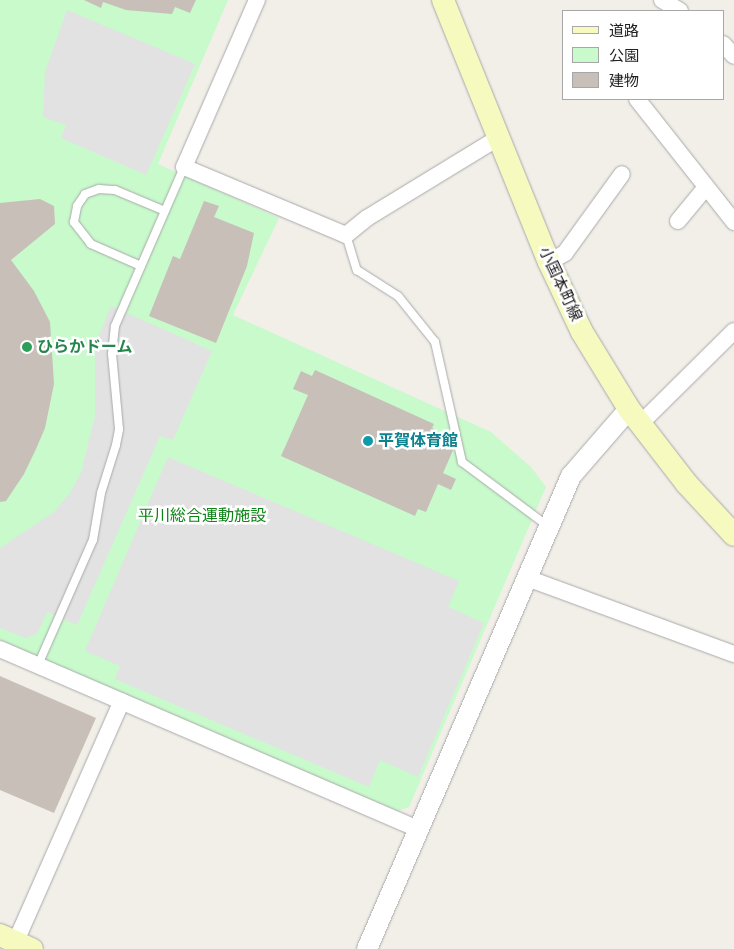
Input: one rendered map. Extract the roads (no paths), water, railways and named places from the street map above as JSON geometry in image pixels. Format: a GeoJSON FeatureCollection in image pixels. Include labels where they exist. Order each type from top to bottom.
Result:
{"type":"FeatureCollection","features":[{"type":"Feature","properties":{"kind":"main road","name":"小国本町線"},"geometry":{"type":"LineString","coordinates":[[443,0],[549,262],[582,332],[635,416],[687,484],[734,535]]}},
{"type":"Feature","properties":{"kind":"street"},"geometry":{"type":"LineString","coordinates":[[257,0],[184,167],[346,235],[366,218],[498,138]]}},
{"type":"Feature","properties":{"kind":"street"},"geometry":{"type":"LineString","coordinates":[[662,0],[678,10]]}},
{"type":"Feature","properties":{"kind":"street"},"geometry":{"type":"LineString","coordinates":[[724,45],[734,56]]}},
{"type":"Feature","properties":{"kind":"street"},"geometry":{"type":"LineString","coordinates":[[638,100],[734,222]]}},
{"type":"Feature","properties":{"kind":"street"},"geometry":{"type":"LineString","coordinates":[[549,262],[565,254],[622,174]]}},
{"type":"Feature","properties":{"kind":"street"},"geometry":{"type":"LineString","coordinates":[[678,221],[706,187]]}},
{"type":"Feature","properties":{"kind":"street"},"geometry":{"type":"LineString","coordinates":[[367,949],[571,476],[635,416],[734,331]]}},
{"type":"Feature","properties":{"kind":"street"},"geometry":{"type":"LineString","coordinates":[[527,578],[734,654]]}},
{"type":"Feature","properties":{"kind":"street"},"geometry":{"type":"LineString","coordinates":[[0,649],[418,830]]}},
{"type":"Feature","properties":{"kind":"street"},"geometry":{"type":"LineString","coordinates":[[16,942],[122,701]]}},
{"type":"Feature","properties":{"kind":"lane"},"geometry":{"type":"LineString","coordinates":[[38,665],[93,540],[100,492],[112,463],[119,429],[112,338],[184,167]]}},
{"type":"Feature","properties":{"kind":"lane"},"geometry":{"type":"LineString","coordinates":[[142,266],[90,244],[74,222],[77,206],[85,194],[99,189],[115,190],[165,211]]}},
{"type":"Feature","properties":{"kind":"lane"},"geometry":{"type":"LineString","coordinates":[[346,235],[357,270],[398,296],[435,342],[462,462],[549,527]]}},
{"type":"Feature","properties":{"kind":"place","name":"ひらかドーム"},"geometry":{"type":"Point","coordinates":[27,347]}},
{"type":"Feature","properties":{"kind":"place","name":"平賀体育館"},"geometry":{"type":"Point","coordinates":[368,441]}},
{"type":"Feature","properties":{"kind":"park label","name":"平川総合運動施設"},"geometry":{"type":"Point","coordinates":[202,516]}}]}
